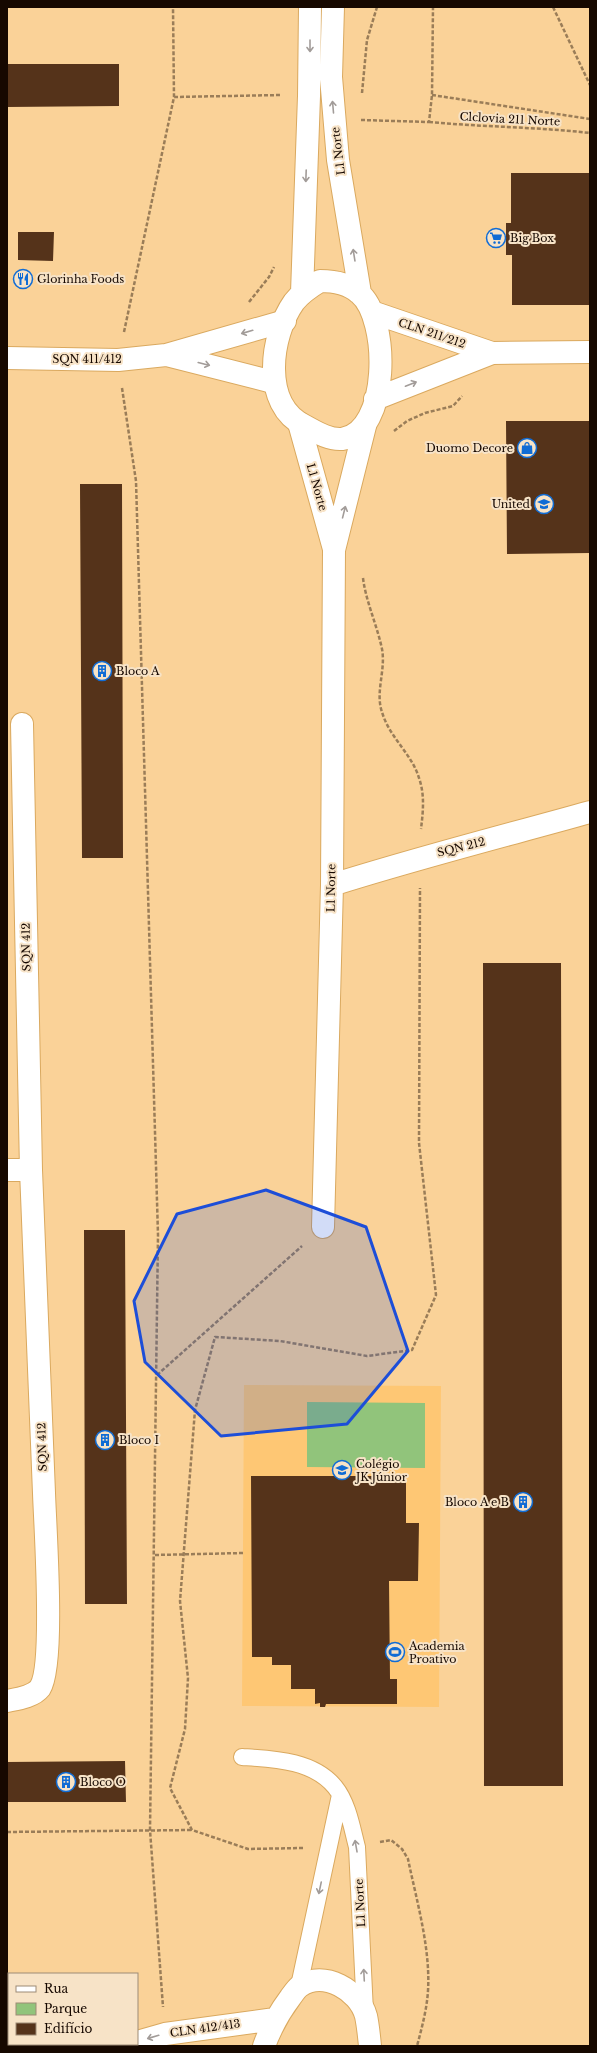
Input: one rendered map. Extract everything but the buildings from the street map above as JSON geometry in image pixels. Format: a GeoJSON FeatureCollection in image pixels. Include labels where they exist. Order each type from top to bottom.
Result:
{"type":"FeatureCollection","features":[{"type":"Feature","properties":{"kind":"street"},"geometry":{"type":"LineString","coordinates":[[302,293],[309,90],[310,7]]}},
{"type":"Feature","properties":{"kind":"street","name":"L1 Norte"},"geometry":{"type":"LineString","coordinates":[[333,7],[331,77],[338,160],[360,293]]}},
{"type":"Feature","properties":{"kind":"street"},"geometry":{"type":"LineString","coordinates":[[333,36],[349,7]]}},
{"type":"Feature","properties":{"kind":"street"},"geometry":{"type":"LineString","coordinates":[[333,281],[360,293],[372,312],[381,355],[380,375],[375,399],[364,426],[356,434],[342,439],[323,435],[299,424],[290,415],[279,399],[274,382],[274,361],[278,338],[285,321],[294,303],[302,293],[320,282],[333,281]]}},
{"type":"Feature","properties":{"kind":"street","name":"CLN 211/212"},"geometry":{"type":"LineString","coordinates":[[372,312],[492,353],[590,352]]}},
{"type":"Feature","properties":{"kind":"street","name":"SQN 411/412"},"geometry":{"type":"LineString","coordinates":[[7,358],[118,360],[166,355],[285,321]]}},
{"type":"Feature","properties":{"kind":"street","name":"CLN 211/212"},"geometry":{"type":"LineString","coordinates":[[375,399],[492,353]]}},
{"type":"Feature","properties":{"kind":"street","name":"SQN 411/412"},"geometry":{"type":"LineString","coordinates":[[166,355],[274,382]]}},
{"type":"Feature","properties":{"kind":"street","name":"L1 Norte"},"geometry":{"type":"LineString","coordinates":[[299,424],[334,550]]}},
{"type":"Feature","properties":{"kind":"street","name":"L1 Norte"},"geometry":{"type":"LineString","coordinates":[[323,1227],[332,885],[334,550],[364,426]]}},
{"type":"Feature","properties":{"kind":"street","name":"SQN 412"},"geometry":{"type":"LineString","coordinates":[[7,1701],[26,1697],[40,1688],[45,1671],[48,1636],[47,1568],[31,1170],[22,724]]}},
{"type":"Feature","properties":{"kind":"street","name":"SQN 212"},"geometry":{"type":"LineString","coordinates":[[332,885],[420,858],[590,812]]}},
{"type":"Feature","properties":{"kind":"street"},"geometry":{"type":"LineString","coordinates":[[7,1170],[31,1170]]}},
{"type":"Feature","properties":{"kind":"street"},"geometry":{"type":"LineString","coordinates":[[264,2046],[274,2019],[299,1986],[312,1981],[328,1980],[346,1989],[356,1999],[365,2014],[370,2046]]}},
{"type":"Feature","properties":{"kind":"street","name":"CLN 412/413"},"geometry":{"type":"LineString","coordinates":[[138,2042],[165,2034],[274,2019]]}},
{"type":"Feature","properties":{"kind":"lane","name":"L1 Norte"},"geometry":{"type":"LineString","coordinates":[[242,1757],[285,1760],[305,1767],[328,1780],[340,1795],[351,1822],[357,1847],[365,2014]]}},
{"type":"Feature","properties":{"kind":"lane"},"geometry":{"type":"LineString","coordinates":[[299,1986],[340,1795]]}},
{"type":"Feature","properties":{"kind":"path"},"geometry":{"type":"LineString","coordinates":[[165,2034],[150,1830],[155,1555],[158,1235],[136,481],[118,360],[174,97],[173,7]]}},
{"type":"Feature","properties":{"kind":"path"},"geometry":{"type":"LineString","coordinates":[[362,96],[367,40],[377,7]]}},
{"type":"Feature","properties":{"kind":"path"},"geometry":{"type":"LineString","coordinates":[[553,7],[590,86]]}},
{"type":"Feature","properties":{"kind":"path"},"geometry":{"type":"LineString","coordinates":[[174,97],[288,94]]}},
{"type":"Feature","properties":{"kind":"path"},"geometry":{"type":"LineString","coordinates":[[432,95],[590,119]]}},
{"type":"Feature","properties":{"kind":"path"},"geometry":{"type":"LineString","coordinates":[[360,112],[360,120]]}},
{"type":"Feature","properties":{"kind":"path","name":"Clclovia 211 Norte"},"geometry":{"type":"LineString","coordinates":[[429,122],[493,128],[554,128],[590,133]]}},
{"type":"Feature","properties":{"kind":"path"},"geometry":{"type":"LineString","coordinates":[[244,304],[250,301],[269,277],[276,263]]}},
{"type":"Feature","properties":{"kind":"path"},"geometry":{"type":"LineString","coordinates":[[157,1375],[323,1227]]}},
{"type":"Feature","properties":{"kind":"path"},"geometry":{"type":"LineString","coordinates":[[155,1555],[243,1553]]}},
{"type":"Feature","properties":{"kind":"path"},"geometry":{"type":"LineString","coordinates":[[7,1832],[192,1830]]}},
{"type":"Feature","properties":{"kind":"highlighted area"},"geometry":{"type":"Polygon","coordinates":[[[266,1190],[366,1227],[408,1351],[347,1424],[221,1436],[145,1362],[134,1301],[177,1214],[266,1190]]]}},
{"type":"Feature","properties":{"kind":"shaded area","name":"Colégio JK Júnior"},"geometry":{"type":"Polygon","coordinates":[[[244,1385],[441,1386],[439,1707],[242,1706],[244,1385]]]}},
{"type":"Feature","properties":{"kind":"green space"},"geometry":{"type":"Polygon","coordinates":[[[307,1402],[425,1403],[425,1468],[307,1467],[307,1402]]]}},
{"type":"Feature","properties":{"kind":"place","name":"Big Box"},"geometry":{"type":"Point","coordinates":[496,238]}},
{"type":"Feature","properties":{"kind":"place","name":"Glorinha Foods"},"geometry":{"type":"Point","coordinates":[23,279]}},
{"type":"Feature","properties":{"kind":"place","name":"Duomo Decore"},"geometry":{"type":"Point","coordinates":[527,448]}},
{"type":"Feature","properties":{"kind":"place","name":"United"},"geometry":{"type":"Point","coordinates":[544,504]}},
{"type":"Feature","properties":{"kind":"place","name":"Bloco A"},"geometry":{"type":"Point","coordinates":[102,671]}},
{"type":"Feature","properties":{"kind":"place","name":"Bloco I"},"geometry":{"type":"Point","coordinates":[105,1440]}},
{"type":"Feature","properties":{"kind":"place","name":"Colégio JK Júnior"},"geometry":{"type":"Point","coordinates":[342,1470]}},
{"type":"Feature","properties":{"kind":"place","name":"Bloco A e B"},"geometry":{"type":"Point","coordinates":[523,1502]}},
{"type":"Feature","properties":{"kind":"place","name":"Academia Proativo"},"geometry":{"type":"Point","coordinates":[395,1652]}},
{"type":"Feature","properties":{"kind":"place","name":"Bloco O"},"geometry":{"type":"Point","coordinates":[66,1782]}}]}
